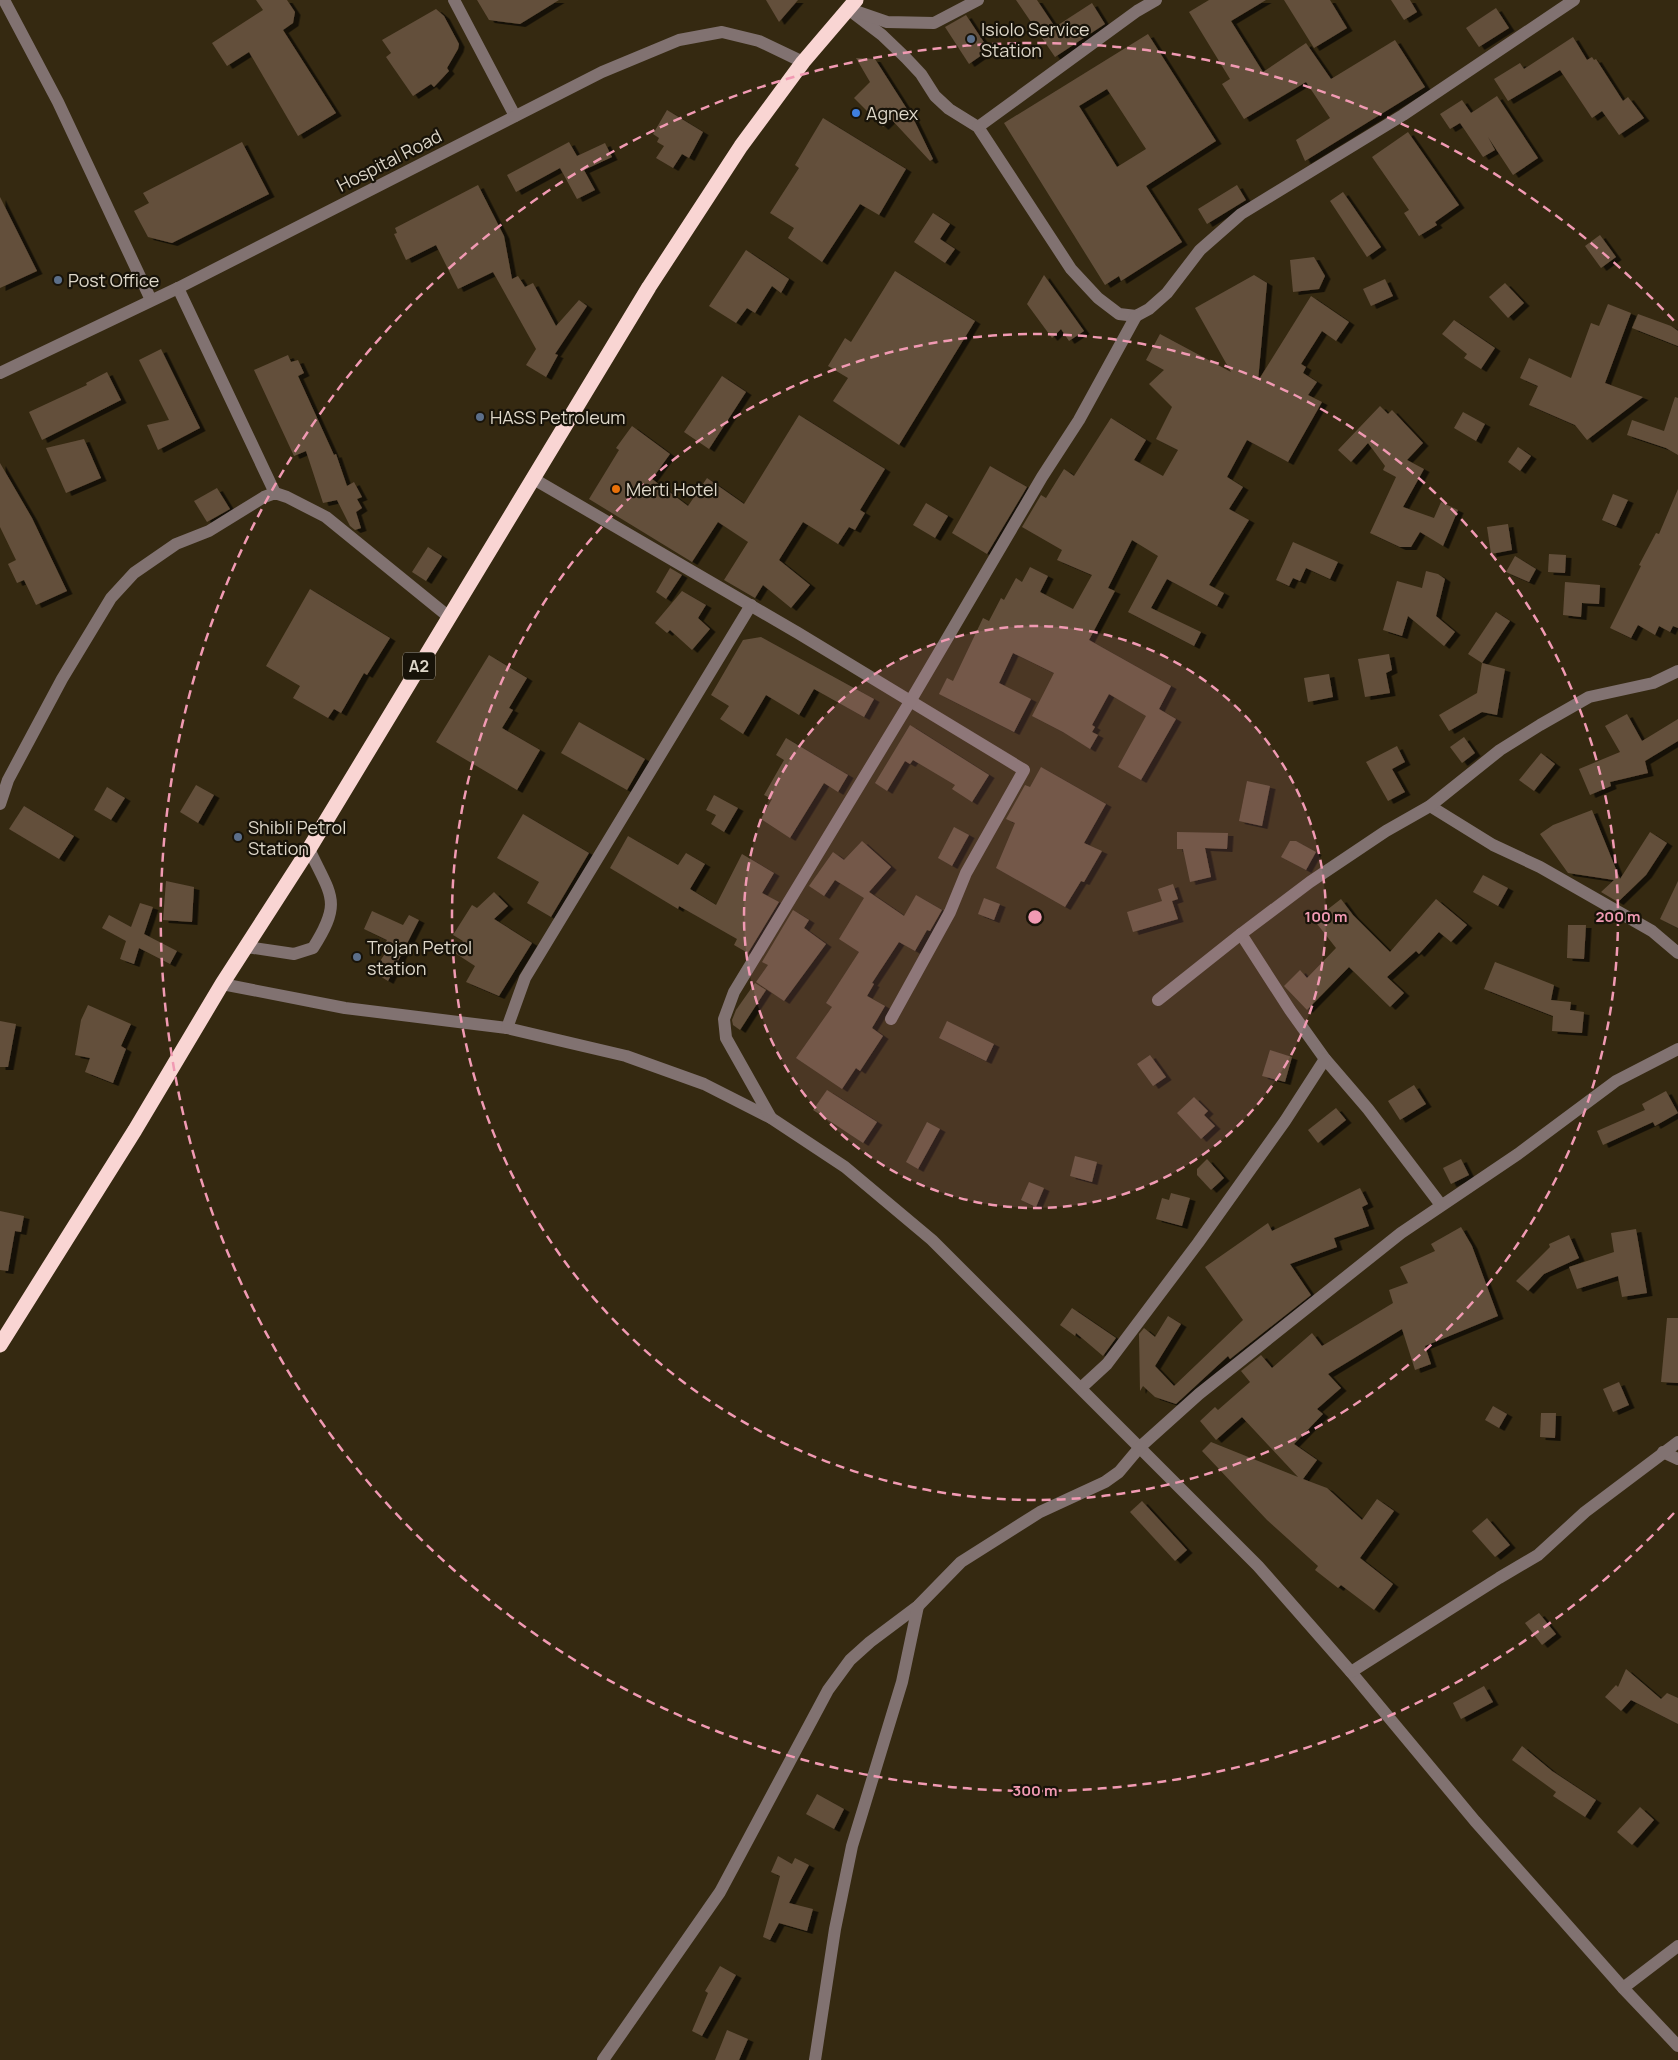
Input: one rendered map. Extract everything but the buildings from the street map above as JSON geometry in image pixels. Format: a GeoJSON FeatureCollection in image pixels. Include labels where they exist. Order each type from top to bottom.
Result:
{"type":"FeatureCollection","features":[{"type":"Feature","properties":{"kind":"highway","name":"A2"},"geometry":{"type":"LineString","coordinates":[[0,1345],[114,1164],[222,984],[309,849],[649,287],[741,146],[803,62],[852,4]]}},
{"type":"Feature","properties":{"kind":"street"},"geometry":{"type":"LineString","coordinates":[[4,0],[58,102],[151,300]]}},
{"type":"Feature","properties":{"kind":"street"},"geometry":{"type":"LineString","coordinates":[[454,0],[515,116]]}},
{"type":"Feature","properties":{"kind":"street"},"geometry":{"type":"LineString","coordinates":[[852,4],[887,22],[934,23],[978,0]]}},
{"type":"Feature","properties":{"kind":"street"},"geometry":{"type":"LineString","coordinates":[[978,127],[1137,11],[1156,0]]}},
{"type":"Feature","properties":{"kind":"street"},"geometry":{"type":"LineString","coordinates":[[771,1118],[726,1038],[724,1019],[734,992],[911,700],[1042,477],[1079,420],[1136,316],[1149,309],[1167,294],[1200,250],[1241,214],[1403,114],[1574,0]]}},
{"type":"Feature","properties":{"kind":"street"},"geometry":{"type":"LineString","coordinates":[[852,4],[921,74],[934,96],[978,127],[1071,269],[1098,298],[1119,314],[1136,316]]}},
{"type":"Feature","properties":{"kind":"street","name":"Hospital Road"},"geometry":{"type":"LineString","coordinates":[[0,373],[178,288],[602,72],[671,44],[722,32],[759,41],[803,62]]}},
{"type":"Feature","properties":{"kind":"street"},"geometry":{"type":"LineString","coordinates":[[178,288],[275,493]]}},
{"type":"Feature","properties":{"kind":"street"},"geometry":{"type":"LineString","coordinates":[[532,478],[751,605],[1024,770],[966,873],[950,912],[892,1019]]}},
{"type":"Feature","properties":{"kind":"street"},"geometry":{"type":"LineString","coordinates":[[0,804],[8,780],[62,679],[111,598],[134,573],[176,544],[209,531],[264,497],[275,493],[305,504],[326,517],[449,617]]}},
{"type":"Feature","properties":{"kind":"street"},"geometry":{"type":"LineString","coordinates":[[507,1028],[525,978],[751,605]]}},
{"type":"Feature","properties":{"kind":"street"},"geometry":{"type":"LineString","coordinates":[[1158,1000],[1241,934],[1386,831],[1430,806],[1500,750],[1589,697],[1653,682],[1678,671]]}},
{"type":"Feature","properties":{"kind":"street"},"geometry":{"type":"LineString","coordinates":[[1430,806],[1493,845],[1540,867],[1652,931],[1678,953]]}},
{"type":"Feature","properties":{"kind":"street"},"geometry":{"type":"LineString","coordinates":[[247,947],[294,954],[313,948],[329,924],[333,900],[309,849]]}},
{"type":"Feature","properties":{"kind":"street"},"geometry":{"type":"LineString","coordinates":[[1241,934],[1290,1010],[1325,1059],[1368,1109],[1442,1205]]}},
{"type":"Feature","properties":{"kind":"street"},"geometry":{"type":"LineString","coordinates":[[222,984],[345,1008],[507,1028],[626,1056],[704,1084],[771,1118],[845,1167],[932,1240],[1082,1387],[1258,1566],[1352,1672],[1475,1821],[1623,1988],[1678,2046]]}},
{"type":"Feature","properties":{"kind":"street"},"geometry":{"type":"LineString","coordinates":[[602,2060],[720,1892],[828,1690],[850,1660],[870,1642],[918,1606],[961,1562],[1040,1512],[1106,1482],[1119,1472],[1140,1447],[1199,1394],[1394,1239],[1518,1154],[1616,1081],[1678,1049]]}},
{"type":"Feature","properties":{"kind":"street"},"geometry":{"type":"LineString","coordinates":[[1082,1387],[1107,1364],[1198,1243],[1285,1121],[1325,1059]]}},
{"type":"Feature","properties":{"kind":"street"},"geometry":{"type":"LineString","coordinates":[[1352,1672],[1499,1578],[1538,1556],[1585,1512],[1678,1442]]}},
{"type":"Feature","properties":{"kind":"street"},"geometry":{"type":"LineString","coordinates":[[1663,1452],[1678,1459]]}},
{"type":"Feature","properties":{"kind":"street"},"geometry":{"type":"LineString","coordinates":[[815,2060],[834,1929],[852,1846],[902,1682],[918,1606]]}},
{"type":"Feature","properties":{"kind":"street"},"geometry":{"type":"LineString","coordinates":[[1623,1988],[1678,1946]]}},
{"type":"Feature","properties":{"kind":"place","name":"Isiolo Service Station"},"geometry":{"type":"Point","coordinates":[971,39]}},
{"type":"Feature","properties":{"kind":"place","name":"Agnex"},"geometry":{"type":"Point","coordinates":[856,113]}},
{"type":"Feature","properties":{"kind":"place","name":"Post Office"},"geometry":{"type":"Point","coordinates":[58,280]}},
{"type":"Feature","properties":{"kind":"place","name":"HASS Petroleum"},"geometry":{"type":"Point","coordinates":[480,417]}},
{"type":"Feature","properties":{"kind":"place","name":"Merti Hotel"},"geometry":{"type":"Point","coordinates":[616,489]}},
{"type":"Feature","properties":{"kind":"place","name":"Shibli Petrol Station"},"geometry":{"type":"Point","coordinates":[238,837]}},
{"type":"Feature","properties":{"kind":"place","name":"Trojan Petrol station"},"geometry":{"type":"Point","coordinates":[357,957]}}]}
